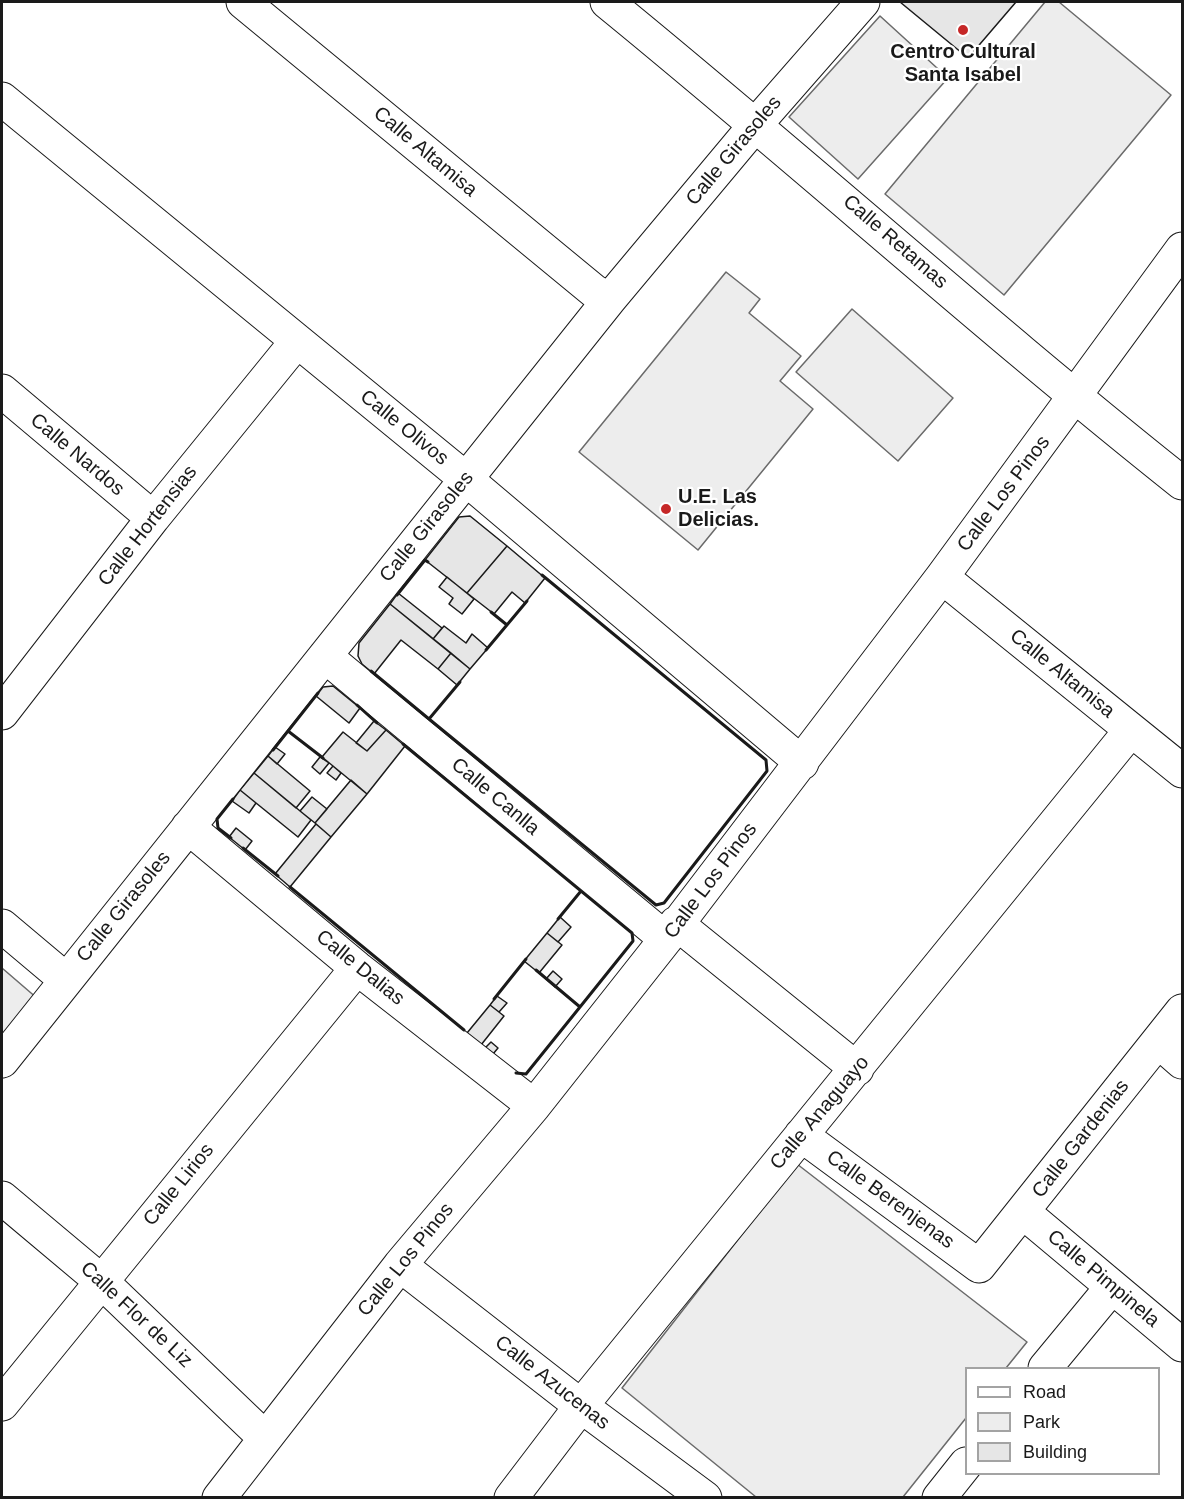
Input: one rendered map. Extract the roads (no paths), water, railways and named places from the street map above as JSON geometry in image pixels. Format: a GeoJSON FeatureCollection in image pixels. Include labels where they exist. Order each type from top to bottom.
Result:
{"type":"FeatureCollection","features":[{"type":"Feature","properties":{"kind":"street","name":"Calle Altamisa"},"geometry":{"type":"LineString","coordinates":[[243,2],[594,291],[609,300]]}},
{"type":"Feature","properties":{"kind":"street","name":"Calle Retamas"},"geometry":{"type":"LineString","coordinates":[[607,2],[757,123],[1075,398],[1182,483]]}},
{"type":"Feature","properties":{"kind":"street","name":"Calle Girasoles"},"geometry":{"type":"LineString","coordinates":[[2,1061],[65,979],[609,300],[757,123],[863,2]]}},
{"type":"Feature","properties":{"kind":"street","name":"Calle Olivos"},"geometry":{"type":"LineString","coordinates":[[2,99],[466,479],[801,763]]}},
{"type":"Feature","properties":{"kind":"street","name":"Calle Los Pinos"},"geometry":{"type":"LineString","coordinates":[[219,1497],[400,1265],[534,1106],[801,763],[1075,398],[1182,249]]}},
{"type":"Feature","properties":{"kind":"street","name":"Calle Hortensias"},"geometry":{"type":"LineString","coordinates":[[8,690],[153,518],[297,341]]}},
{"type":"Feature","properties":{"kind":"street","name":"Calle Nardos"},"geometry":{"type":"LineString","coordinates":[[2,391],[153,518]]}},
{"type":"Feature","properties":{"kind":"street","name":"Calle Altamisa"},"geometry":{"type":"LineString","coordinates":[[942,577],[1182,771]]}},
{"type":"Feature","properties":{"kind":"street","name":"Calle Canlla"},"geometry":{"type":"LineString","coordinates":[[325,656],[671,931],[857,1069]]}},
{"type":"Feature","properties":{"kind":"street","name":"Calle Anaguayo"},"geometry":{"type":"LineString","coordinates":[[512,1497],[581,1406],[1131,730]]}},
{"type":"Feature","properties":{"kind":"street","name":"Calle Dalias"},"geometry":{"type":"LineString","coordinates":[[188,827],[357,968],[534,1106]]}},
{"type":"Feature","properties":{"kind":"street"},"geometry":{"type":"LineString","coordinates":[[2,926],[65,979]]}},
{"type":"Feature","properties":{"kind":"street","name":"Calle Lirios"},"geometry":{"type":"LineString","coordinates":[[2,1404],[357,968]]}},
{"type":"Feature","properties":{"kind":"street","name":"Calle Gardenias"},"geometry":{"type":"LineString","coordinates":[[978,1266],[1182,1011]]}},
{"type":"Feature","properties":{"kind":"street"},"geometry":{"type":"LineString","coordinates":[[1158,1041],[1182,1062]]}},
{"type":"Feature","properties":{"kind":"street","name":"Calle Berenjenas"},"geometry":{"type":"LineString","coordinates":[[801,1135],[978,1266]]}},
{"type":"Feature","properties":{"kind":"street","name":"Calle Flor de Liz"},"geometry":{"type":"LineString","coordinates":[[2,1198],[101,1281],[265,1438]]}},
{"type":"Feature","properties":{"kind":"street","name":"Calle Pimpinela"},"geometry":{"type":"LineString","coordinates":[[1023,1212],[1182,1345]]}},
{"type":"Feature","properties":{"kind":"street","name":"Calle Azucenas"},"geometry":{"type":"LineString","coordinates":[[400,1265],[581,1406],[705,1497]]}},
{"type":"Feature","properties":{"kind":"street"},"geometry":{"type":"LineString","coordinates":[[1046,1367],[1113,1287]]}},
{"type":"Feature","properties":{"kind":"street"},"geometry":{"type":"LineString","coordinates":[[939,1497],[965,1465]]}},
{"type":"Feature","properties":{"kind":"place","name":"Centro Cultural Santa Isabel"},"geometry":{"type":"Point","coordinates":[963,30]}},
{"type":"Feature","properties":{"kind":"place","name":"U.E. Las Delicias."},"geometry":{"type":"Point","coordinates":[666,509]}}]}
